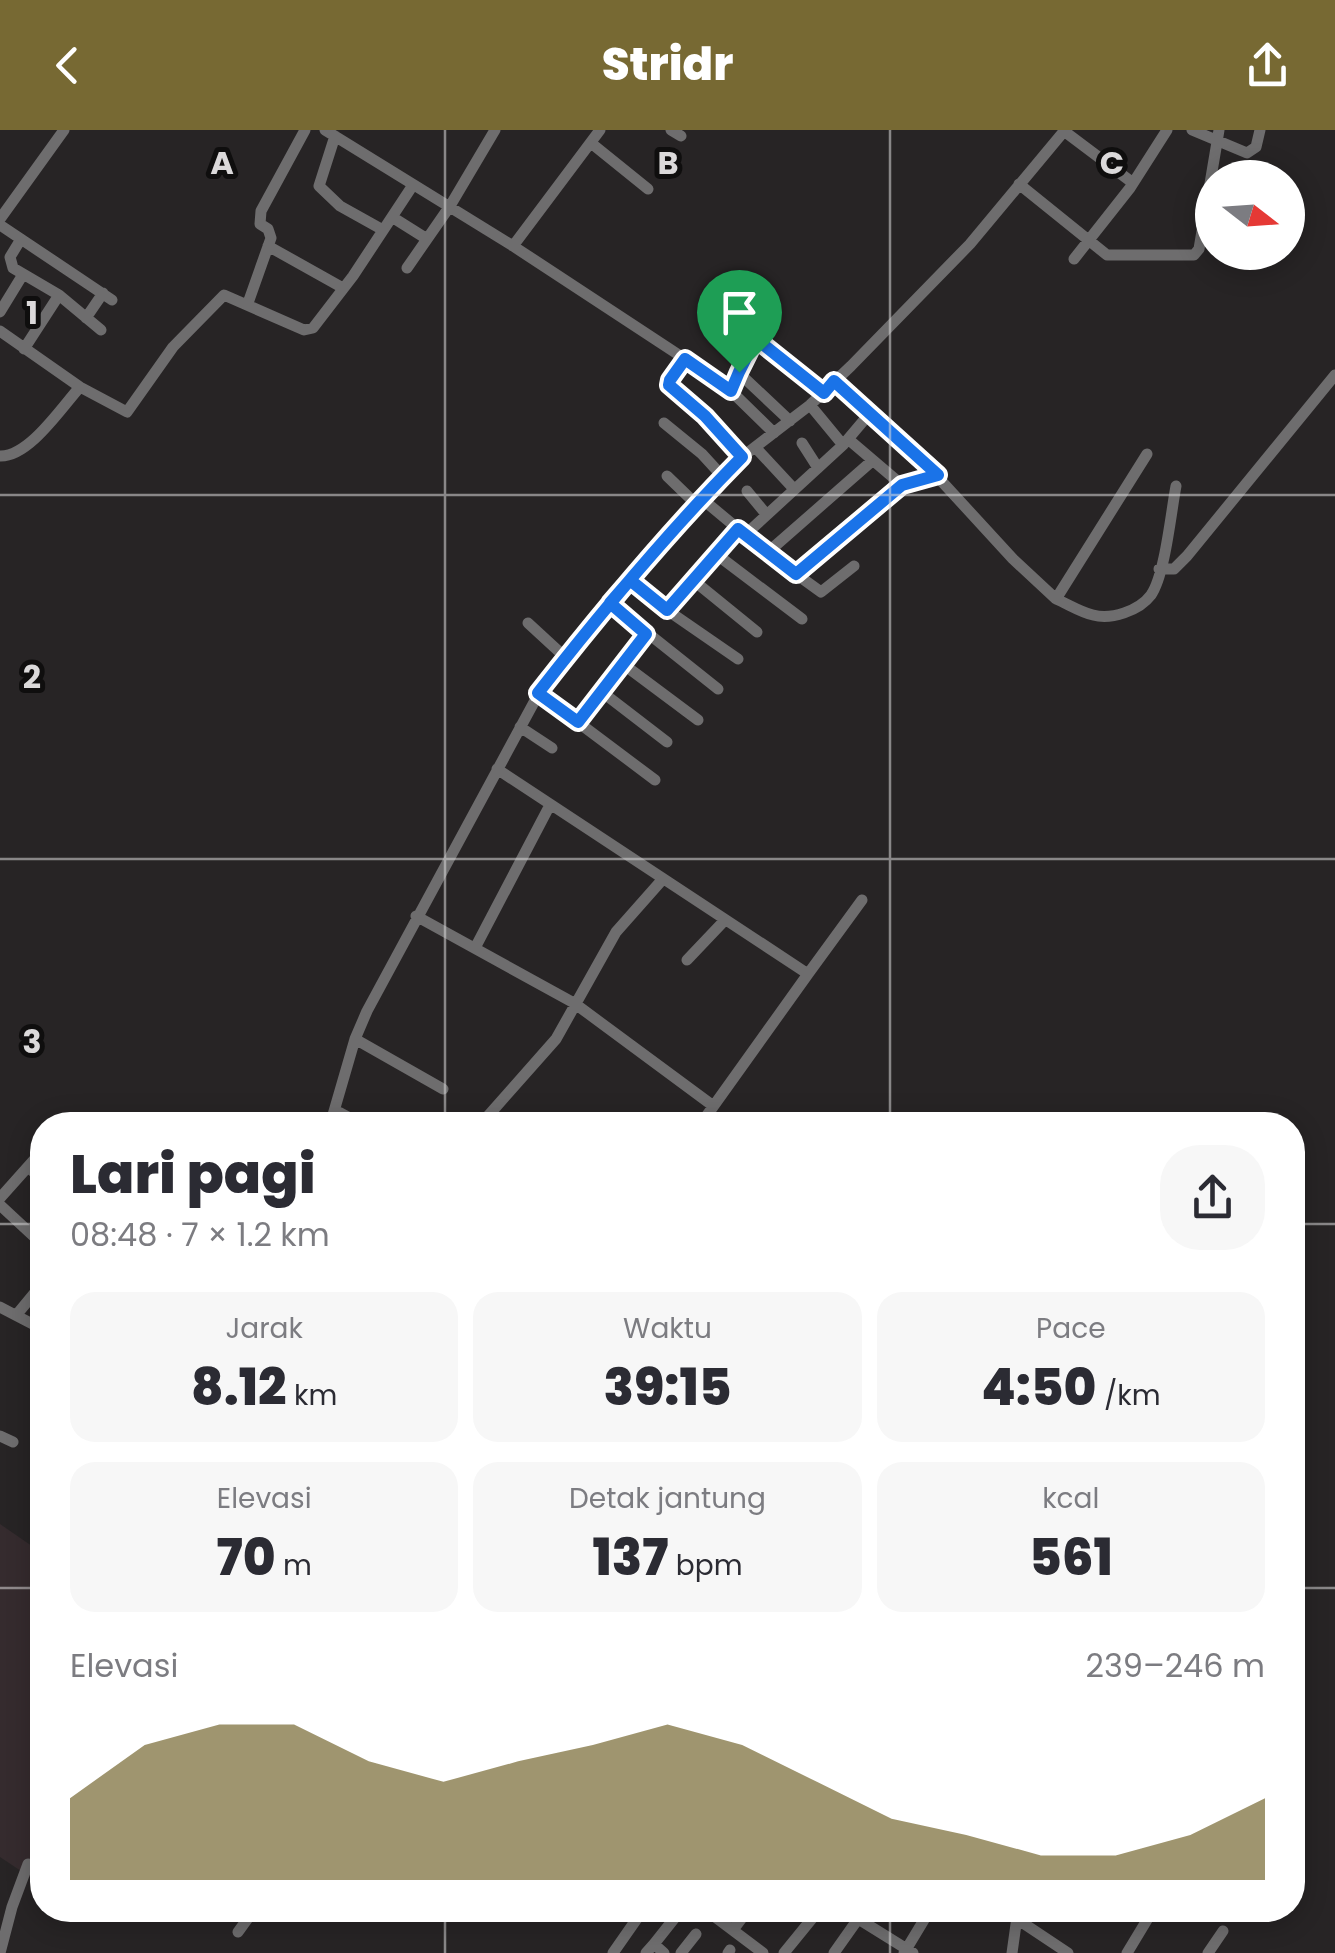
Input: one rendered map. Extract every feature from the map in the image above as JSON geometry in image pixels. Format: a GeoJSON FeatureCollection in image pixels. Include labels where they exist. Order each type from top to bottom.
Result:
{"type":"FeatureCollection","features":[{"type":"Feature","properties":{"kind":"street"},"geometry":{"type":"LineString","coordinates":[[64,130],[0,222],[108,296],[86,318]]}},
{"type":"Feature","properties":{"kind":"street"},"geometry":{"type":"LineString","coordinates":[[248,304],[270,234],[260,224],[261,212],[305,130]]}},
{"type":"Feature","properties":{"kind":"street"},"geometry":{"type":"LineString","coordinates":[[407,268],[450,206],[494,130]]}},
{"type":"Feature","properties":{"kind":"street"},"geometry":{"type":"LineString","coordinates":[[513,246],[600,130]]}},
{"type":"Feature","properties":{"kind":"street"},"geometry":{"type":"LineString","coordinates":[[339,1112],[335,1110],[354,1040],[416,916],[538,693],[610,603],[742,457],[824,393],[970,244],[1065,130],[1133,184]]}},
{"type":"Feature","properties":{"kind":"street"},"geometry":{"type":"LineString","coordinates":[[1074,259],[1092,241],[1167,130]]}},
{"type":"Feature","properties":{"kind":"street"},"geometry":{"type":"LineString","coordinates":[[1192,130],[1218,135],[1251,152],[1260,130]]}},
{"type":"Feature","properties":{"kind":"street"},"geometry":{"type":"LineString","coordinates":[[384,230],[340,206],[319,186],[330,133],[685,359],[731,391],[774,432]]}},
{"type":"Feature","properties":{"kind":"street"},"geometry":{"type":"LineString","coordinates":[[1019,184],[1111,256],[1197,254],[1218,135]]}},
{"type":"Feature","properties":{"kind":"street"},"geometry":{"type":"LineString","coordinates":[[590,143],[648,188]]}},
{"type":"Feature","properties":{"kind":"street"},"geometry":{"type":"LineString","coordinates":[[0,331],[80,387],[121,410],[130,410],[173,347],[222,296],[311,330],[413,185]]}},
{"type":"Feature","properties":{"kind":"street"},"geometry":{"type":"LineString","coordinates":[[392,217],[427,239]]}},
{"type":"Feature","properties":{"kind":"street"},"geometry":{"type":"LineString","coordinates":[[22,239],[9,262],[22,276],[59,295],[101,330]]}},
{"type":"Feature","properties":{"kind":"street"},"geometry":{"type":"LineString","coordinates":[[268,246],[343,288]]}},
{"type":"Feature","properties":{"kind":"street"},"geometry":{"type":"LineString","coordinates":[[0,312],[22,276]]}},
{"type":"Feature","properties":{"kind":"street"},"geometry":{"type":"LineString","coordinates":[[24,349],[59,295]]}},
{"type":"Feature","properties":{"kind":"street"},"geometry":{"type":"LineString","coordinates":[[731,391],[754,342],[760,342],[824,393]]}},
{"type":"Feature","properties":{"kind":"street"},"geometry":{"type":"LineString","coordinates":[[685,359],[669,385],[705,416],[742,457]]}},
{"type":"Feature","properties":{"kind":"street"},"geometry":{"type":"LineString","coordinates":[[739,372],[790,421]]}},
{"type":"Feature","properties":{"kind":"street"},"geometry":{"type":"LineString","coordinates":[[1160,570],[1174,569],[1187,556],[1335,375]]}},
{"type":"Feature","properties":{"kind":"street"},"geometry":{"type":"LineString","coordinates":[[834,381],[938,475],[1013,559],[1056,598],[1092,615],[1113,616],[1136,608],[1148,598],[1160,570],[1176,486]]}},
{"type":"Feature","properties":{"kind":"street"},"geometry":{"type":"LineString","coordinates":[[0,456],[8,457],[27,447],[80,387]]}},
{"type":"Feature","properties":{"kind":"street"},"geometry":{"type":"LineString","coordinates":[[810,406],[845,442],[902,485]]}},
{"type":"Feature","properties":{"kind":"street"},"geometry":{"type":"LineString","coordinates":[[667,610],[716,554],[818,468],[870,412]]}},
{"type":"Feature","properties":{"kind":"street"},"geometry":{"type":"LineString","coordinates":[[664,423],[702,454],[722,477]]}},
{"type":"Feature","properties":{"kind":"street"},"geometry":{"type":"LineString","coordinates":[[802,443],[818,468]]}},
{"type":"Feature","properties":{"kind":"street"},"geometry":{"type":"LineString","coordinates":[[755,448],[794,490]]}},
{"type":"Feature","properties":{"kind":"street"},"geometry":{"type":"LineString","coordinates":[[1056,598],[1147,454]]}},
{"type":"Feature","properties":{"kind":"street"},"geometry":{"type":"LineString","coordinates":[[767,553],[872,461]]}},
{"type":"Feature","properties":{"kind":"street"},"geometry":{"type":"LineString","coordinates":[[796,574],[902,485],[938,475]]}},
{"type":"Feature","properties":{"kind":"street"},"geometry":{"type":"LineString","coordinates":[[667,476],[822,592],[854,566]]}},
{"type":"Feature","properties":{"kind":"street"},"geometry":{"type":"LineString","coordinates":[[746,491],[766,514]]}},
{"type":"Feature","properties":{"kind":"street"},"geometry":{"type":"LineString","coordinates":[[716,554],[802,619]]}},
{"type":"Feature","properties":{"kind":"street"},"geometry":{"type":"LineString","coordinates":[[630,580],[738,659]]}},
{"type":"Feature","properties":{"kind":"street"},"geometry":{"type":"LineString","coordinates":[[693,580],[757,632]]}},
{"type":"Feature","properties":{"kind":"street"},"geometry":{"type":"LineString","coordinates":[[610,603],[718,689]]}},
{"type":"Feature","properties":{"kind":"street"},"geometry":{"type":"LineString","coordinates":[[528,623],[566,658]]}},
{"type":"Feature","properties":{"kind":"street"},"geometry":{"type":"LineString","coordinates":[[578,722],[646,634]]}},
{"type":"Feature","properties":{"kind":"street"},"geometry":{"type":"LineString","coordinates":[[623,664],[698,720]]}},
{"type":"Feature","properties":{"kind":"street"},"geometry":{"type":"LineString","coordinates":[[602,692],[667,742]]}},
{"type":"Feature","properties":{"kind":"street"},"geometry":{"type":"LineString","coordinates":[[538,693],[656,780]]}},
{"type":"Feature","properties":{"kind":"street"},"geometry":{"type":"LineString","coordinates":[[520,726],[552,748]]}},
{"type":"Feature","properties":{"kind":"street"},"geometry":{"type":"LineString","coordinates":[[497,768],[808,974]]}},
{"type":"Feature","properties":{"kind":"street"},"geometry":{"type":"LineString","coordinates":[[475,948],[550,805]]}},
{"type":"Feature","properties":{"kind":"street"},"geometry":{"type":"LineString","coordinates":[[491,1112],[556,1039],[616,932],[662,880]]}},
{"type":"Feature","properties":{"kind":"street"},"geometry":{"type":"LineString","coordinates":[[708,1112],[862,900]]}},
{"type":"Feature","properties":{"kind":"street"},"geometry":{"type":"LineString","coordinates":[[416,916],[574,1003],[712,1105]]}},
{"type":"Feature","properties":{"kind":"street"},"geometry":{"type":"LineString","coordinates":[[687,960],[725,920]]}},
{"type":"Feature","properties":{"kind":"street"},"geometry":{"type":"LineString","coordinates":[[354,1040],[443,1089]]}},
{"type":"Feature","properties":{"kind":"street"},"geometry":{"type":"LineString","coordinates":[[30,1165],[0,1201],[30,1232]]}},
{"type":"Feature","properties":{"kind":"street"},"geometry":{"type":"LineString","coordinates":[[18,1313],[30,1298]]}},
{"type":"Feature","properties":{"kind":"street"},"geometry":{"type":"LineString","coordinates":[[0,1307],[30,1321]]}},
{"type":"Feature","properties":{"kind":"street"},"geometry":{"type":"LineString","coordinates":[[0,1436],[13,1442]]}},
{"type":"Feature","properties":{"kind":"street"},"geometry":{"type":"LineString","coordinates":[[0,1953],[28,1864]]}},
{"type":"Feature","properties":{"kind":"street"},"geometry":{"type":"LineString","coordinates":[[238,1932],[245,1922]]}},
{"type":"Feature","properties":{"kind":"street"},"geometry":{"type":"LineString","coordinates":[[614,1953],[635,1922]]}},
{"type":"Feature","properties":{"kind":"street"},"geometry":{"type":"LineString","coordinates":[[655,1950],[673,1922]]}},
{"type":"Feature","properties":{"kind":"street"},"geometry":{"type":"LineString","coordinates":[[722,1922],[763,1953]]}},
{"type":"Feature","properties":{"kind":"street"},"geometry":{"type":"LineString","coordinates":[[733,1930],[739,1922]]}},
{"type":"Feature","properties":{"kind":"street"},"geometry":{"type":"LineString","coordinates":[[784,1953],[809,1922]]}},
{"type":"Feature","properties":{"kind":"street"},"geometry":{"type":"LineString","coordinates":[[834,1953],[856,1922]]}},
{"type":"Feature","properties":{"kind":"street"},"geometry":{"type":"LineString","coordinates":[[863,1922],[908,1951],[924,1922]]}},
{"type":"Feature","properties":{"kind":"street"},"geometry":{"type":"LineString","coordinates":[[1012,1953],[1016,1922]]}},
{"type":"Feature","properties":{"kind":"street"},"geometry":{"type":"LineString","coordinates":[[1027,1922],[1068,1953]]}},
{"type":"Feature","properties":{"kind":"street"},"geometry":{"type":"LineString","coordinates":[[1127,1953],[1146,1922]]}},
{"type":"Feature","properties":{"kind":"street"},"geometry":{"type":"LineString","coordinates":[[1208,1953],[1222,1931]]}},
{"type":"Feature","properties":{"kind":"street"},"geometry":{"type":"LineString","coordinates":[[681,1953],[696,1934]]}},
{"type":"Feature","properties":{"kind":"shaded area"},"geometry":{"type":"Polygon","coordinates":[[[0,1524],[30,1545],[30,1877],[0,1857],[0,1524]]]}},
{"type":"Feature","properties":{"kind":"route"},"geometry":{"type":"LineString","coordinates":[[739,372],[731,391],[685,359],[670,380],[669,385],[705,416],[742,457],[701,498],[610,603],[538,693],[578,722],[646,634],[610,603],[630,580],[667,610],[738,529],[796,574],[902,485],[938,475],[834,381],[824,393],[760,342],[754,342],[739,372]]}}]}
